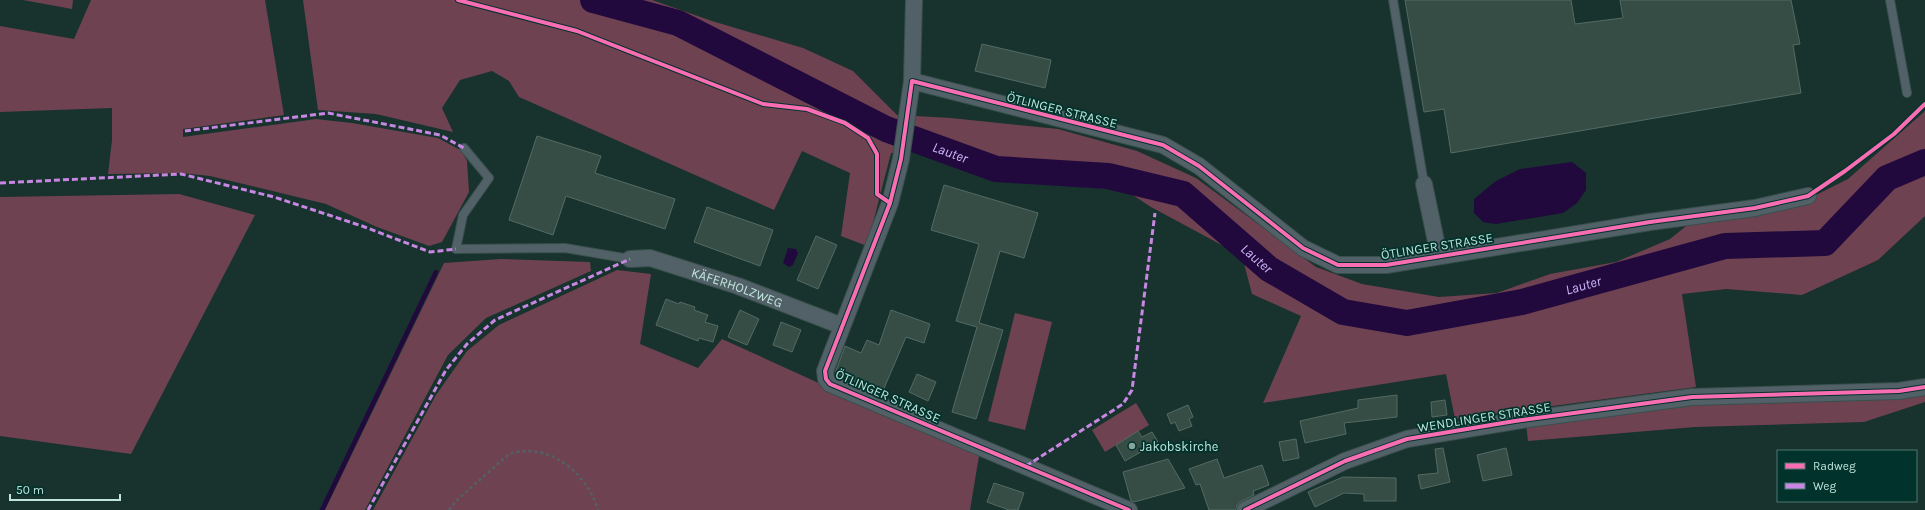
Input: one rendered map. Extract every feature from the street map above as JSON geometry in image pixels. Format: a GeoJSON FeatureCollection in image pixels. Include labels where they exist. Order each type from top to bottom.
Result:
{"type":"FeatureCollection","features":[{"type":"Feature","properties":{"kind":"street","name":"ÖTLINGER STRASSE"},"geometry":{"type":"LineString","coordinates":[[914,0],[912,82],[901,159],[890,203],[825,371],[826,379],[830,384],[1130,510]]}},
{"type":"Feature","properties":{"kind":"street","name":"ÖTLINGER STRASSE"},"geometry":{"type":"LineString","coordinates":[[912,82],[1163,145],[1199,166],[1303,248],[1338,265],[1386,265],[1650,222],[1755,208],[1808,196]]}},
{"type":"Feature","properties":{"kind":"street"},"geometry":{"type":"LineString","coordinates":[[1424,184],[1439,256]]}},
{"type":"Feature","properties":{"kind":"street","name":"KÄFERHOLZWEG"},"geometry":{"type":"LineString","coordinates":[[630,259],[650,258],[738,286],[842,326]]}},
{"type":"Feature","properties":{"kind":"street","name":"WENDLINGER STRASSE"},"geometry":{"type":"LineString","coordinates":[[1245,510],[1345,461],[1407,439],[1515,421],[1692,397],[1899,391],[1925,387]]}},
{"type":"Feature","properties":{"kind":"lane"},"geometry":{"type":"LineString","coordinates":[[1394,0],[1424,184]]}},
{"type":"Feature","properties":{"kind":"lane"},"geometry":{"type":"LineString","coordinates":[[1890,0],[1907,93]]}},
{"type":"Feature","properties":{"kind":"lane"},"geometry":{"type":"LineString","coordinates":[[464,148],[489,178],[463,215],[456,249],[565,248],[630,259]]}},
{"type":"Feature","properties":{"kind":"path"},"geometry":{"type":"LineString","coordinates":[[449,510],[456,501],[509,454],[519,451],[533,450],[551,455],[566,464],[584,480],[594,497],[598,510]]}},
{"type":"Feature","properties":{"kind":"shaded area"},"geometry":{"type":"Polygon","coordinates":[[[23,0],[73,0],[72,9],[23,0]]]}},
{"type":"Feature","properties":{"kind":"shaded area"},"geometry":{"type":"Polygon","coordinates":[[[91,0],[265,0],[284,115],[183,129],[183,137],[316,119],[352,123],[438,138],[462,151],[467,161],[469,192],[442,242],[429,246],[377,227],[326,204],[210,176],[182,173],[108,174],[112,140],[112,108],[0,112],[0,26],[74,39],[91,0]]]}},
{"type":"Feature","properties":{"kind":"shaded area"},"geometry":{"type":"Polygon","coordinates":[[[303,0],[652,0],[712,21],[803,48],[853,71],[897,115],[951,118],[1058,129],[1137,151],[1196,178],[1316,267],[1362,284],[1439,297],[1497,293],[1550,274],[1616,262],[1670,239],[1690,223],[1804,201],[1848,179],[1925,111],[1925,216],[1878,260],[1802,295],[1726,289],[1682,294],[1696,387],[1455,419],[1446,374],[1263,403],[1301,316],[1252,294],[1242,256],[1151,207],[1125,190],[1028,183],[985,173],[915,150],[891,153],[867,246],[841,236],[850,173],[802,151],[774,210],[519,97],[509,81],[492,71],[460,80],[442,108],[453,132],[376,114],[318,110],[303,0]]]}},
{"type":"Feature","properties":{"kind":"shaded area"},"geometry":{"type":"Polygon","coordinates":[[[1572,162],[1586,173],[1586,190],[1577,203],[1563,213],[1496,224],[1483,222],[1474,213],[1474,199],[1496,181],[1520,169],[1572,162]]]}},
{"type":"Feature","properties":{"kind":"shaded area"},"geometry":{"type":"Polygon","coordinates":[[[179,194],[255,215],[131,454],[0,436],[0,197],[179,194]]]}},
{"type":"Feature","properties":{"kind":"shaded area"},"geometry":{"type":"Polygon","coordinates":[[[788,248],[796,249],[798,253],[793,265],[789,267],[783,263],[788,248]]]}},
{"type":"Feature","properties":{"kind":"shaded area"},"geometry":{"type":"Polygon","coordinates":[[[501,259],[590,262],[591,271],[486,318],[448,355],[365,510],[325,510],[444,263],[501,259]]]}},
{"type":"Feature","properties":{"kind":"shaded area"},"geometry":{"type":"Polygon","coordinates":[[[617,270],[651,274],[640,344],[698,368],[722,339],[979,456],[970,510],[373,510],[436,395],[467,351],[499,325],[617,270]]]}},
{"type":"Feature","properties":{"kind":"shaded area"},"geometry":{"type":"Polygon","coordinates":[[[1015,313],[1052,322],[1025,430],[988,421],[1015,313]]]}},
{"type":"Feature","properties":{"kind":"shaded area"},"geometry":{"type":"Polygon","coordinates":[[[1925,392],[1925,402],[1864,422],[1695,427],[1528,441],[1526,423],[1687,402],[1925,392]]]}},
{"type":"Feature","properties":{"kind":"shaded area"},"geometry":{"type":"Polygon","coordinates":[[[1136,403],[1149,425],[1105,452],[1092,430],[1136,403]]]}},
{"type":"Feature","properties":{"kind":"building"},"geometry":{"type":"Polygon","coordinates":[[[1405,0],[1571,0],[1575,24],[1623,18],[1620,0],[1791,0],[1800,44],[1793,45],[1801,93],[1451,153],[1444,109],[1424,112],[1405,0]]]}},
{"type":"Feature","properties":{"kind":"building"},"geometry":{"type":"Polygon","coordinates":[[[982,44],[1051,60],[1045,88],[975,71],[982,44]]]}},
{"type":"Feature","properties":{"kind":"building"},"geometry":{"type":"Polygon","coordinates":[[[537,136],[601,156],[595,173],[675,199],[665,229],[566,196],[553,235],[509,220],[537,136]]]}},
{"type":"Feature","properties":{"kind":"building"},"geometry":{"type":"Polygon","coordinates":[[[944,185],[1038,213],[1024,258],[1000,251],[979,323],[1003,330],[976,419],[952,412],[977,327],[956,321],[979,244],[931,230],[944,185]]]}},
{"type":"Feature","properties":{"kind":"building"},"geometry":{"type":"Polygon","coordinates":[[[707,207],[773,230],[760,266],[694,242],[707,207]]]}},
{"type":"Feature","properties":{"kind":"building"},"geometry":{"type":"Polygon","coordinates":[[[816,236],[837,245],[818,289],[797,280],[816,236]]]}},
{"type":"Feature","properties":{"kind":"building"},"geometry":{"type":"Polygon","coordinates":[[[666,299],[679,304],[680,302],[695,307],[694,310],[708,315],[705,322],[718,326],[713,342],[699,338],[698,341],[656,325],[666,299]]]}},
{"type":"Feature","properties":{"kind":"building"},"geometry":{"type":"Polygon","coordinates":[[[740,310],[759,319],[747,345],[728,337],[740,310]]]}},
{"type":"Feature","properties":{"kind":"building"},"geometry":{"type":"Polygon","coordinates":[[[891,310],[930,324],[924,343],[906,337],[882,393],[835,373],[845,346],[861,353],[867,340],[879,345],[891,310]]]}},
{"type":"Feature","properties":{"kind":"building"},"geometry":{"type":"Polygon","coordinates":[[[781,322],[801,330],[792,352],[773,345],[781,322]]]}},
{"type":"Feature","properties":{"kind":"building"},"geometry":{"type":"Polygon","coordinates":[[[917,374],[936,382],[928,401],[909,392],[917,374]]]}},
{"type":"Feature","properties":{"kind":"building"},"geometry":{"type":"Polygon","coordinates":[[[1397,395],[1397,417],[1344,423],[1346,434],[1305,443],[1300,421],[1358,408],[1358,400],[1397,395]]]}},
{"type":"Feature","properties":{"kind":"building"},"geometry":{"type":"Polygon","coordinates":[[[1445,400],[1447,415],[1432,417],[1431,402],[1445,400]]]}},
{"type":"Feature","properties":{"kind":"building"},"geometry":{"type":"Polygon","coordinates":[[[1188,405],[1193,417],[1189,419],[1192,426],[1179,431],[1175,422],[1171,424],[1167,414],[1188,405]]]}},
{"type":"Feature","properties":{"kind":"building","name":"Jakobskirche"},"geometry":{"type":"Polygon","coordinates":[[[1138,431],[1142,437],[1152,432],[1158,442],[1125,461],[1116,445],[1138,431]]]}},
{"type":"Feature","properties":{"kind":"building"},"geometry":{"type":"Polygon","coordinates":[[[1296,439],[1299,458],[1283,461],[1279,442],[1296,439]]]}},
{"type":"Feature","properties":{"kind":"building"},"geometry":{"type":"Polygon","coordinates":[[[1443,448],[1450,482],[1421,489],[1418,475],[1438,473],[1435,449],[1443,448]]]}},
{"type":"Feature","properties":{"kind":"building"},"geometry":{"type":"Polygon","coordinates":[[[1506,448],[1512,475],[1483,481],[1477,455],[1506,448]]]}},
{"type":"Feature","properties":{"kind":"building"},"geometry":{"type":"Polygon","coordinates":[[[1168,459],[1185,488],[1134,502],[1131,501],[1123,472],[1168,459]]]}},
{"type":"Feature","properties":{"kind":"building"},"geometry":{"type":"Polygon","coordinates":[[[1217,459],[1224,478],[1262,465],[1269,485],[1253,491],[1254,495],[1240,502],[1237,505],[1236,510],[1209,510],[1200,484],[1196,485],[1189,469],[1217,459]]]}},
{"type":"Feature","properties":{"kind":"building"},"geometry":{"type":"Polygon","coordinates":[[[1343,477],[1396,478],[1396,501],[1364,501],[1364,494],[1344,493],[1315,507],[1308,492],[1343,477]]]}},
{"type":"Feature","properties":{"kind":"building"},"geometry":{"type":"Polygon","coordinates":[[[994,483],[1024,493],[1018,510],[1009,510],[987,502],[994,483]]]}},
{"type":"Feature","properties":{"kind":"waterway","name":"Lauter"},"geometry":{"type":"LineString","coordinates":[[593,0],[678,23],[886,129],[996,169],[1108,176],[1183,194],[1269,269],[1343,312],[1407,323],[1522,302],[1725,246],[1825,243],[1887,178],[1925,162]]}},
{"type":"Feature","properties":{"kind":"waterway"},"geometry":{"type":"LineString","coordinates":[[322,510],[436,272]]}},
{"type":"Feature","properties":{"kind":"marked path"},"geometry":{"type":"LineString","coordinates":[[185,131],[328,113],[440,135],[464,148]]}},
{"type":"Feature","properties":{"kind":"marked path"},"geometry":{"type":"LineString","coordinates":[[0,183],[181,174],[274,197],[362,226],[430,252],[456,249]]}},
{"type":"Feature","properties":{"kind":"marked path"},"geometry":{"type":"LineString","coordinates":[[1026,466],[1123,404],[1132,390],[1155,213]]}},
{"type":"Feature","properties":{"kind":"marked path"},"geometry":{"type":"LineString","coordinates":[[368,510],[446,370],[467,344],[495,320],[630,259]]}},
{"type":"Feature","properties":{"kind":"cycle path"},"geometry":{"type":"LineString","coordinates":[[458,0],[577,31],[763,104],[807,109],[845,123],[868,138],[877,154],[877,194],[890,203]]}},
{"type":"Feature","properties":{"kind":"cycle path"},"geometry":{"type":"LineString","coordinates":[[1129,510],[830,384],[826,379],[825,371],[890,203],[901,159],[912,81],[1163,145],[1199,166],[1303,248],[1338,265],[1386,265],[1650,222],[1755,208],[1808,196],[1845,171],[1894,134],[1925,104]]}},
{"type":"Feature","properties":{"kind":"cycle path"},"geometry":{"type":"LineString","coordinates":[[1245,510],[1345,461],[1407,439],[1515,421],[1692,397],[1899,391],[1925,387]]}},
{"type":"Feature","properties":{"kind":"place","name":"Jakobskirche"},"geometry":{"type":"Point","coordinates":[1132,446]}}]}
